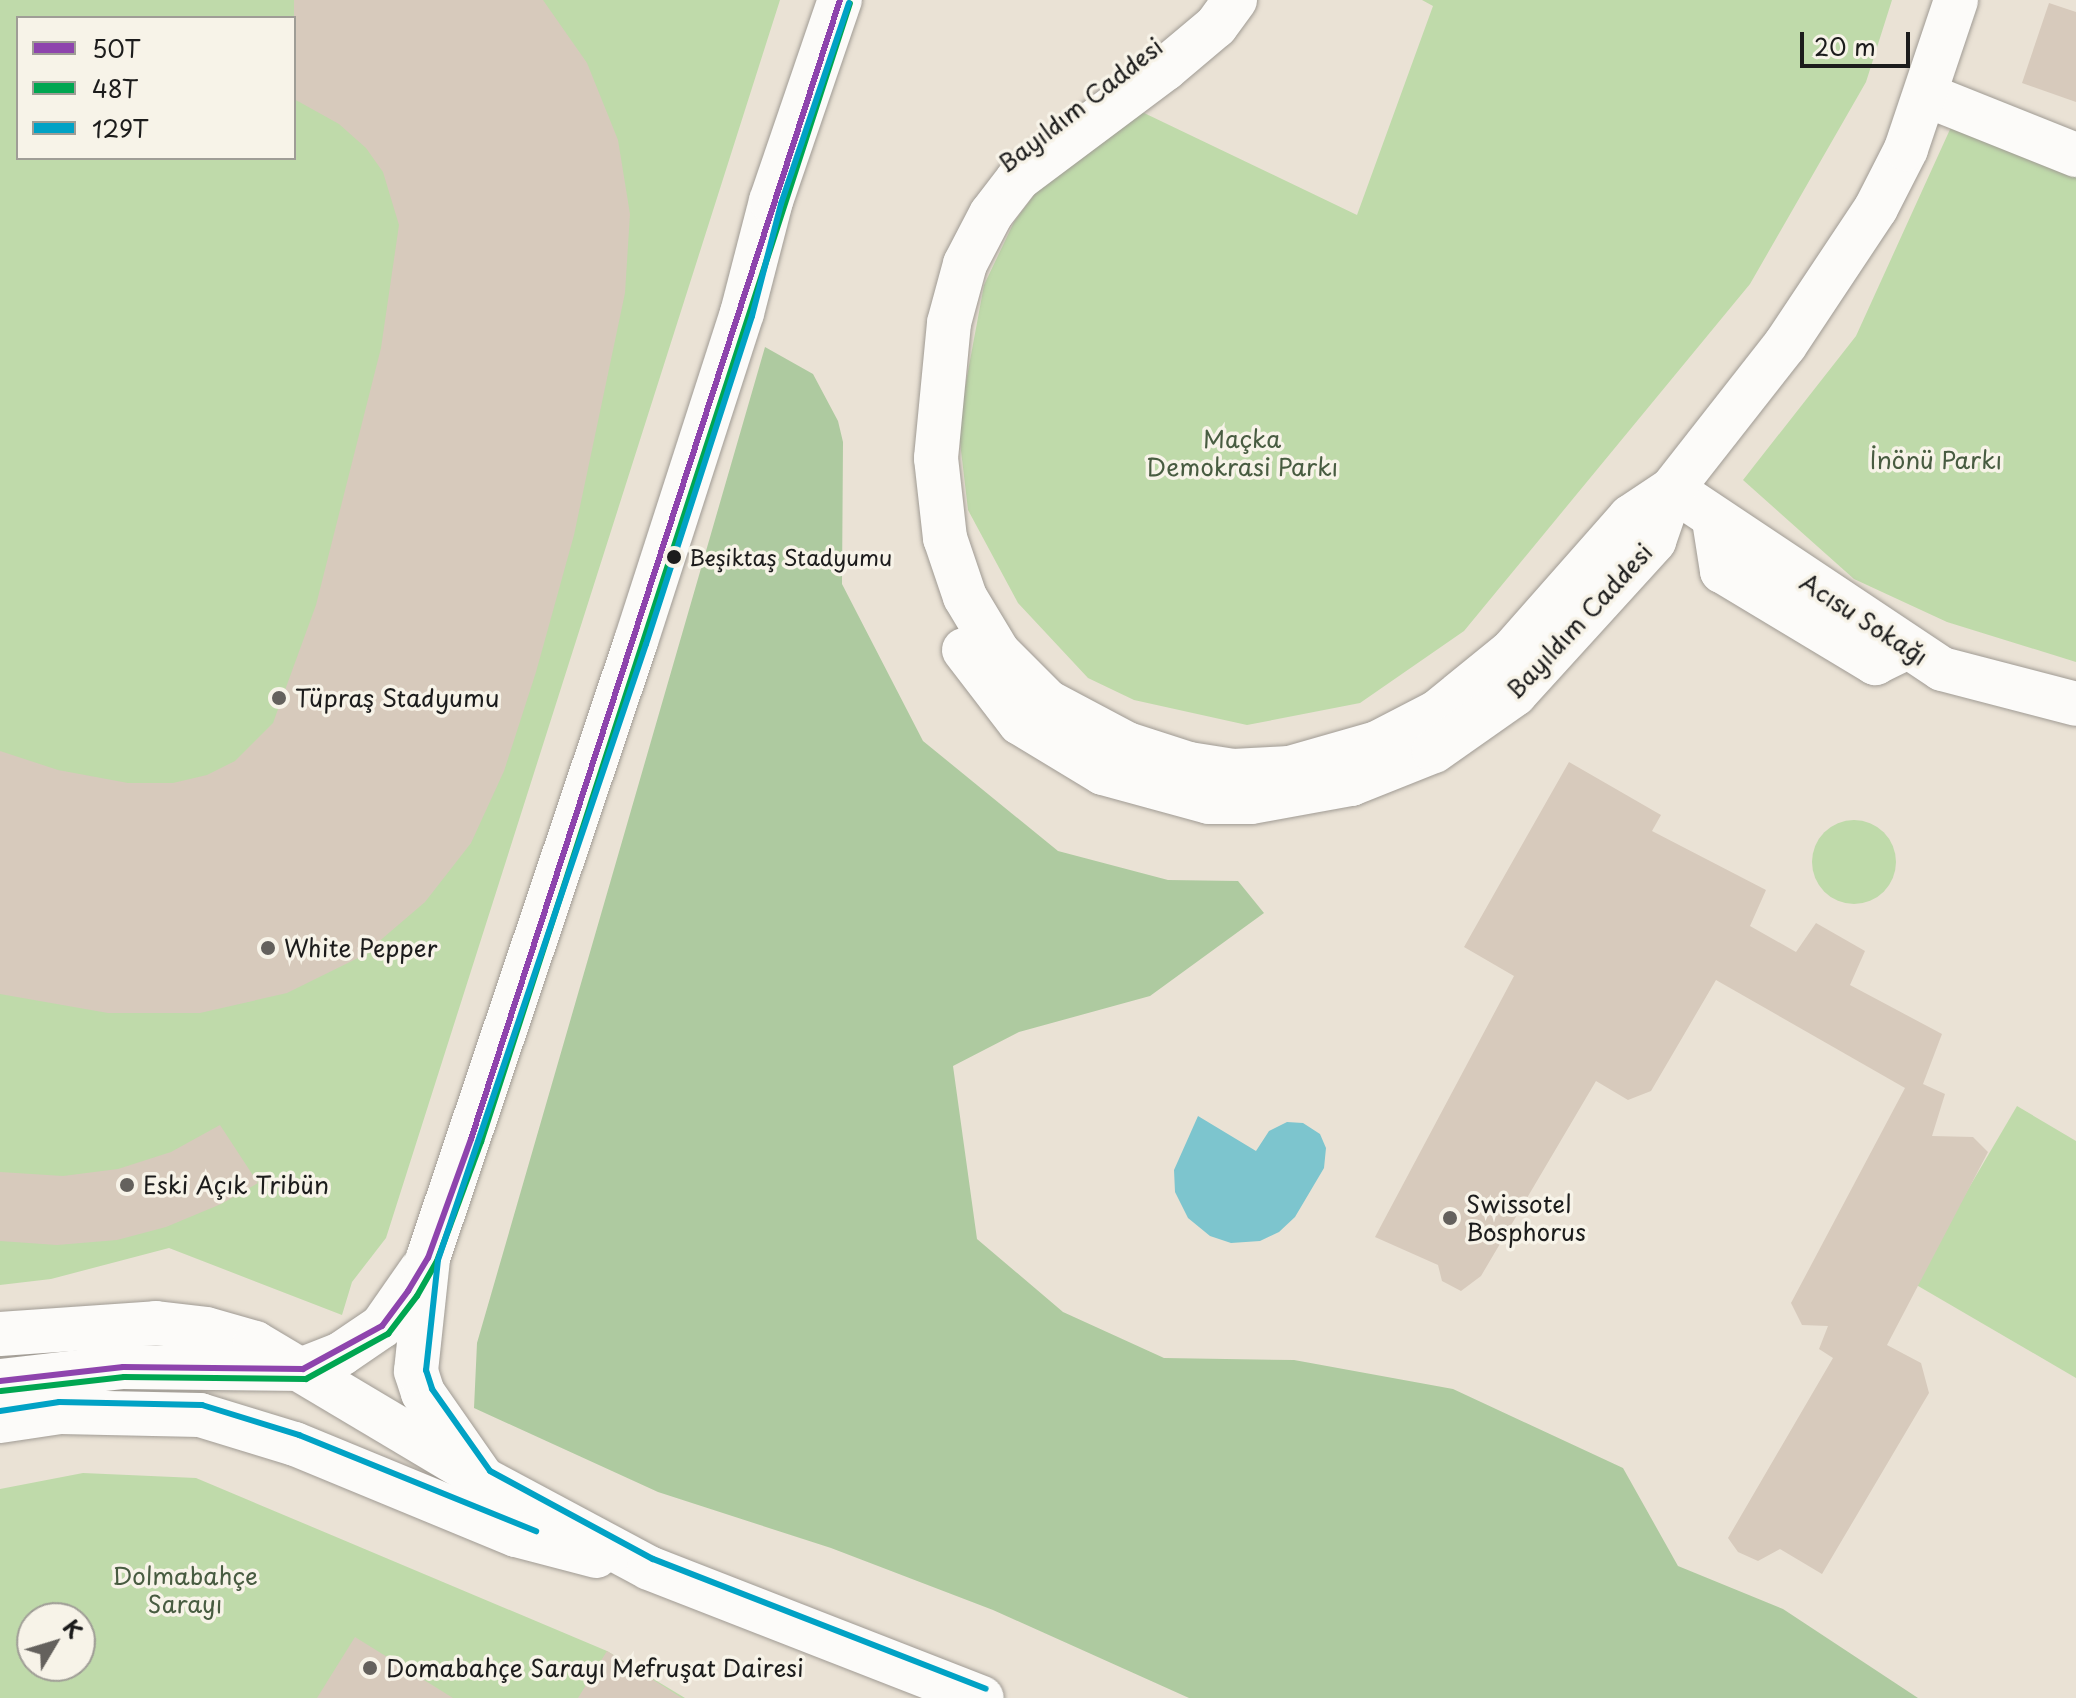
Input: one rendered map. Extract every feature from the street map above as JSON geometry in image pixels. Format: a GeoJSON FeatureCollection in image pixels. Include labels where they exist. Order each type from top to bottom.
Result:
{"type":"FeatureCollection","features":[{"type":"Feature","properties":{"kind":"main road"},"geometry":{"type":"LineString","coordinates":[[483,1479],[423,1393],[416,1371],[428,1258],[636,641],[742,313],[771,201],[840,0]]}},
{"type":"Feature","properties":{"kind":"main road","name":"Bayıldım Caddesi"},"geometry":{"type":"LineString","coordinates":[[1207,0],[1176,29],[1003,159],[970,202],[947,246],[930,304],[911,415],[912,488],[923,556],[945,618],[977,670],[1020,723],[1103,773],[1209,802],[1251,802],[1351,784],[1434,751],[1515,694],[1654,541],[1672,489],[1830,281],[1882,196],[1926,95],[1956,0]]}},
{"type":"Feature","properties":{"kind":"main road","name":"Bayıldım Caddesi"},"geometry":{"type":"LineString","coordinates":[[1235,0],[1196,43],[1018,179],[991,214],[965,264],[947,339],[936,458],[945,538],[965,597],[998,652],[1048,702],[1127,744],[1218,769],[1290,768],[1377,743],[1437,712],[1512,651],[1630,517],[1672,489]]}},
{"type":"Feature","properties":{"kind":"main road"},"geometry":{"type":"LineString","coordinates":[[1926,95],[2076,155]]}},
{"type":"Feature","properties":{"kind":"main road","name":"Acısu Sokağı"},"geometry":{"type":"LineString","coordinates":[[1672,489],[1714,520],[1942,669],[2076,704]]}},
{"type":"Feature","properties":{"kind":"main road"},"geometry":{"type":"LineString","coordinates":[[0,1381],[123,1367],[303,1369],[341,1354],[382,1326],[428,1258]]}},
{"type":"Feature","properties":{"kind":"main road"},"geometry":{"type":"LineString","coordinates":[[0,1334],[156,1323],[206,1329],[255,1343],[483,1479],[649,1568],[982,1698]]}},
{"type":"Feature","properties":{"kind":"main road"},"geometry":{"type":"LineString","coordinates":[[0,1421],[60,1412],[200,1415],[295,1444],[516,1535],[649,1568]]}},
{"type":"Feature","properties":{"kind":"green space","name":"Tüpraş Stadyumu"},"geometry":{"type":"Polygon","coordinates":[[[0,0],[780,0],[386,1238],[352,1282],[342,1315],[169,1248],[51,1279],[0,1285],[0,0]]]}},
{"type":"Feature","properties":{"kind":"green space","name":"Maçka Demokrasi Parkı"},"geometry":{"type":"Polygon","coordinates":[[[1422,0],[1892,0],[1866,82],[1750,284],[1464,631],[1360,703],[1247,725],[1134,700],[1088,678],[1018,603],[968,510],[958,425],[984,285],[1014,222],[1052,171],[1142,112],[1357,215],[1433,6],[1422,0]]]}},
{"type":"Feature","properties":{"kind":"green space","name":"İnönü Parkı"},"geometry":{"type":"Polygon","coordinates":[[[1952,125],[2076,174],[2076,662],[1947,622],[1854,579],[1743,480],[1856,336],[1952,125]]]}},
{"type":"Feature","properties":{"kind":"green space"},"geometry":{"type":"Polygon","coordinates":[[[765,347],[813,374],[838,421],[843,442],[842,584],[923,741],[1058,851],[1168,880],[1238,881],[1264,913],[1150,996],[1019,1032],[953,1066],[977,1239],[1063,1312],[1164,1358],[1294,1360],[1453,1389],[1623,1468],[1678,1566],[1783,1609],[1918,1698],[1189,1698],[993,1610],[831,1548],[658,1492],[474,1408],[477,1343],[765,347]]]}},
{"type":"Feature","properties":{"kind":"green space"},"geometry":{"type":"Polygon","coordinates":[[[1854,820],[1870,823],[1884,832],[1893,846],[1896,862],[1893,878],[1884,892],[1870,901],[1854,904],[1838,901],[1824,892],[1815,878],[1812,862],[1815,846],[1824,832],[1838,823],[1854,820]]]}},
{"type":"Feature","properties":{"kind":"green space"},"geometry":{"type":"Polygon","coordinates":[[[2017,1106],[2076,1141],[2076,1378],[1913,1283],[2017,1106]]]}},
{"type":"Feature","properties":{"kind":"green space","name":"Dolmabahçe Sarayı"},"geometry":{"type":"Polygon","coordinates":[[[83,1473],[196,1478],[607,1651],[685,1698],[0,1698],[0,1489],[83,1473]]]}},
{"type":"Feature","properties":{"kind":"water"},"geometry":{"type":"Polygon","coordinates":[[[1198,1116],[1256,1151],[1269,1131],[1287,1122],[1303,1123],[1320,1134],[1326,1148],[1324,1168],[1295,1217],[1279,1232],[1260,1241],[1231,1243],[1210,1236],[1188,1218],[1175,1192],[1174,1170],[1198,1116]]]}},
{"type":"Feature","properties":{"kind":"building"},"geometry":{"type":"Polygon","coordinates":[[[294,0],[543,0],[587,63],[618,140],[630,214],[625,293],[574,535],[536,672],[504,771],[471,843],[425,902],[362,956],[287,993],[200,1013],[108,1013],[0,994],[0,751],[58,770],[128,783],[173,783],[207,775],[235,761],[273,723],[316,605],[381,348],[399,225],[383,172],[366,148],[339,124],[296,100],[294,0]]]}},
{"type":"Feature","properties":{"kind":"building"},"geometry":{"type":"Polygon","coordinates":[[[2049,3],[2076,12],[2076,102],[2022,83],[2049,3]]]}},
{"type":"Feature","properties":{"kind":"building","name":"Swissotel Bosphorus"},"geometry":{"type":"Polygon","coordinates":[[[1569,762],[1661,815],[1652,831],[1766,890],[1750,926],[1796,952],[1816,923],[1865,951],[1850,985],[1942,1034],[1923,1084],[1945,1094],[1932,1136],[1973,1137],[1988,1152],[1887,1345],[1921,1363],[1929,1393],[1822,1574],[1780,1549],[1758,1561],[1738,1552],[1728,1538],[1833,1358],[1819,1349],[1828,1326],[1802,1325],[1791,1303],[1905,1088],[1716,980],[1651,1091],[1628,1100],[1596,1081],[1481,1276],[1461,1291],[1442,1281],[1438,1265],[1375,1237],[1514,976],[1464,947],[1569,762]]]}},
{"type":"Feature","properties":{"kind":"building","name":"Eski Açık Tribün"},"geometry":{"type":"Polygon","coordinates":[[[220,1125],[258,1183],[221,1204],[166,1227],[117,1240],[57,1245],[0,1241],[0,1172],[63,1176],[118,1169],[171,1152],[220,1125]]]}},
{"type":"Feature","properties":{"kind":"building","name":"Domabahçe Sarayı Mefruşat Dairesi"},"geometry":{"type":"Polygon","coordinates":[[[355,1637],[453,1698],[317,1698],[355,1637]]]}},
{"type":"Feature","properties":{"kind":"building","name":"Domabahçe Sarayı Mefruşat Dairesi"},"geometry":{"type":"Polygon","coordinates":[[[607,1651],[682,1698],[578,1698],[607,1651]]]}},
{"type":"Feature","properties":{"kind":"transit line","name":"50T"},"geometry":{"type":"LineString","coordinates":[[0,1381],[123,1367],[303,1369],[382,1326],[408,1291],[428,1258],[471,1139],[840,0]]}},
{"type":"Feature","properties":{"kind":"transit line","name":"129T"},"geometry":{"type":"LineString","coordinates":[[849,3],[781,204],[752,316],[646,644],[438,1260],[426,1370],[432,1389],[490,1471],[653,1559],[986,1689]]}},
{"type":"Feature","properties":{"kind":"transit line","name":"48T"},"geometry":{"type":"LineString","coordinates":[[1,1391],[124,1377],[306,1379],[388,1334],[417,1296],[437,1261],[481,1142],[850,3]]}},
{"type":"Feature","properties":{"kind":"transit line","name":"129T"},"geometry":{"type":"LineString","coordinates":[[0,1411],[59,1402],[202,1405],[299,1435],[536,1531]]}},
{"type":"Feature","properties":{"kind":"place","name":"Beşiktaş Stadyumu"},"geometry":{"type":"Point","coordinates":[674,557]}},
{"type":"Feature","properties":{"kind":"place","name":"Tüpraş Stadyumu"},"geometry":{"type":"Point","coordinates":[279,698]}},
{"type":"Feature","properties":{"kind":"place","name":"White Pepper"},"geometry":{"type":"Point","coordinates":[268,948]}},
{"type":"Feature","properties":{"kind":"place","name":"Eski Açık Tribün"},"geometry":{"type":"Point","coordinates":[127,1185]}},
{"type":"Feature","properties":{"kind":"place","name":"Swissotel Bosphorus"},"geometry":{"type":"Point","coordinates":[1450,1218]}},
{"type":"Feature","properties":{"kind":"place","name":"Domabahçe Sarayı Mefruşat Dairesi"},"geometry":{"type":"Point","coordinates":[370,1668]}}]}
